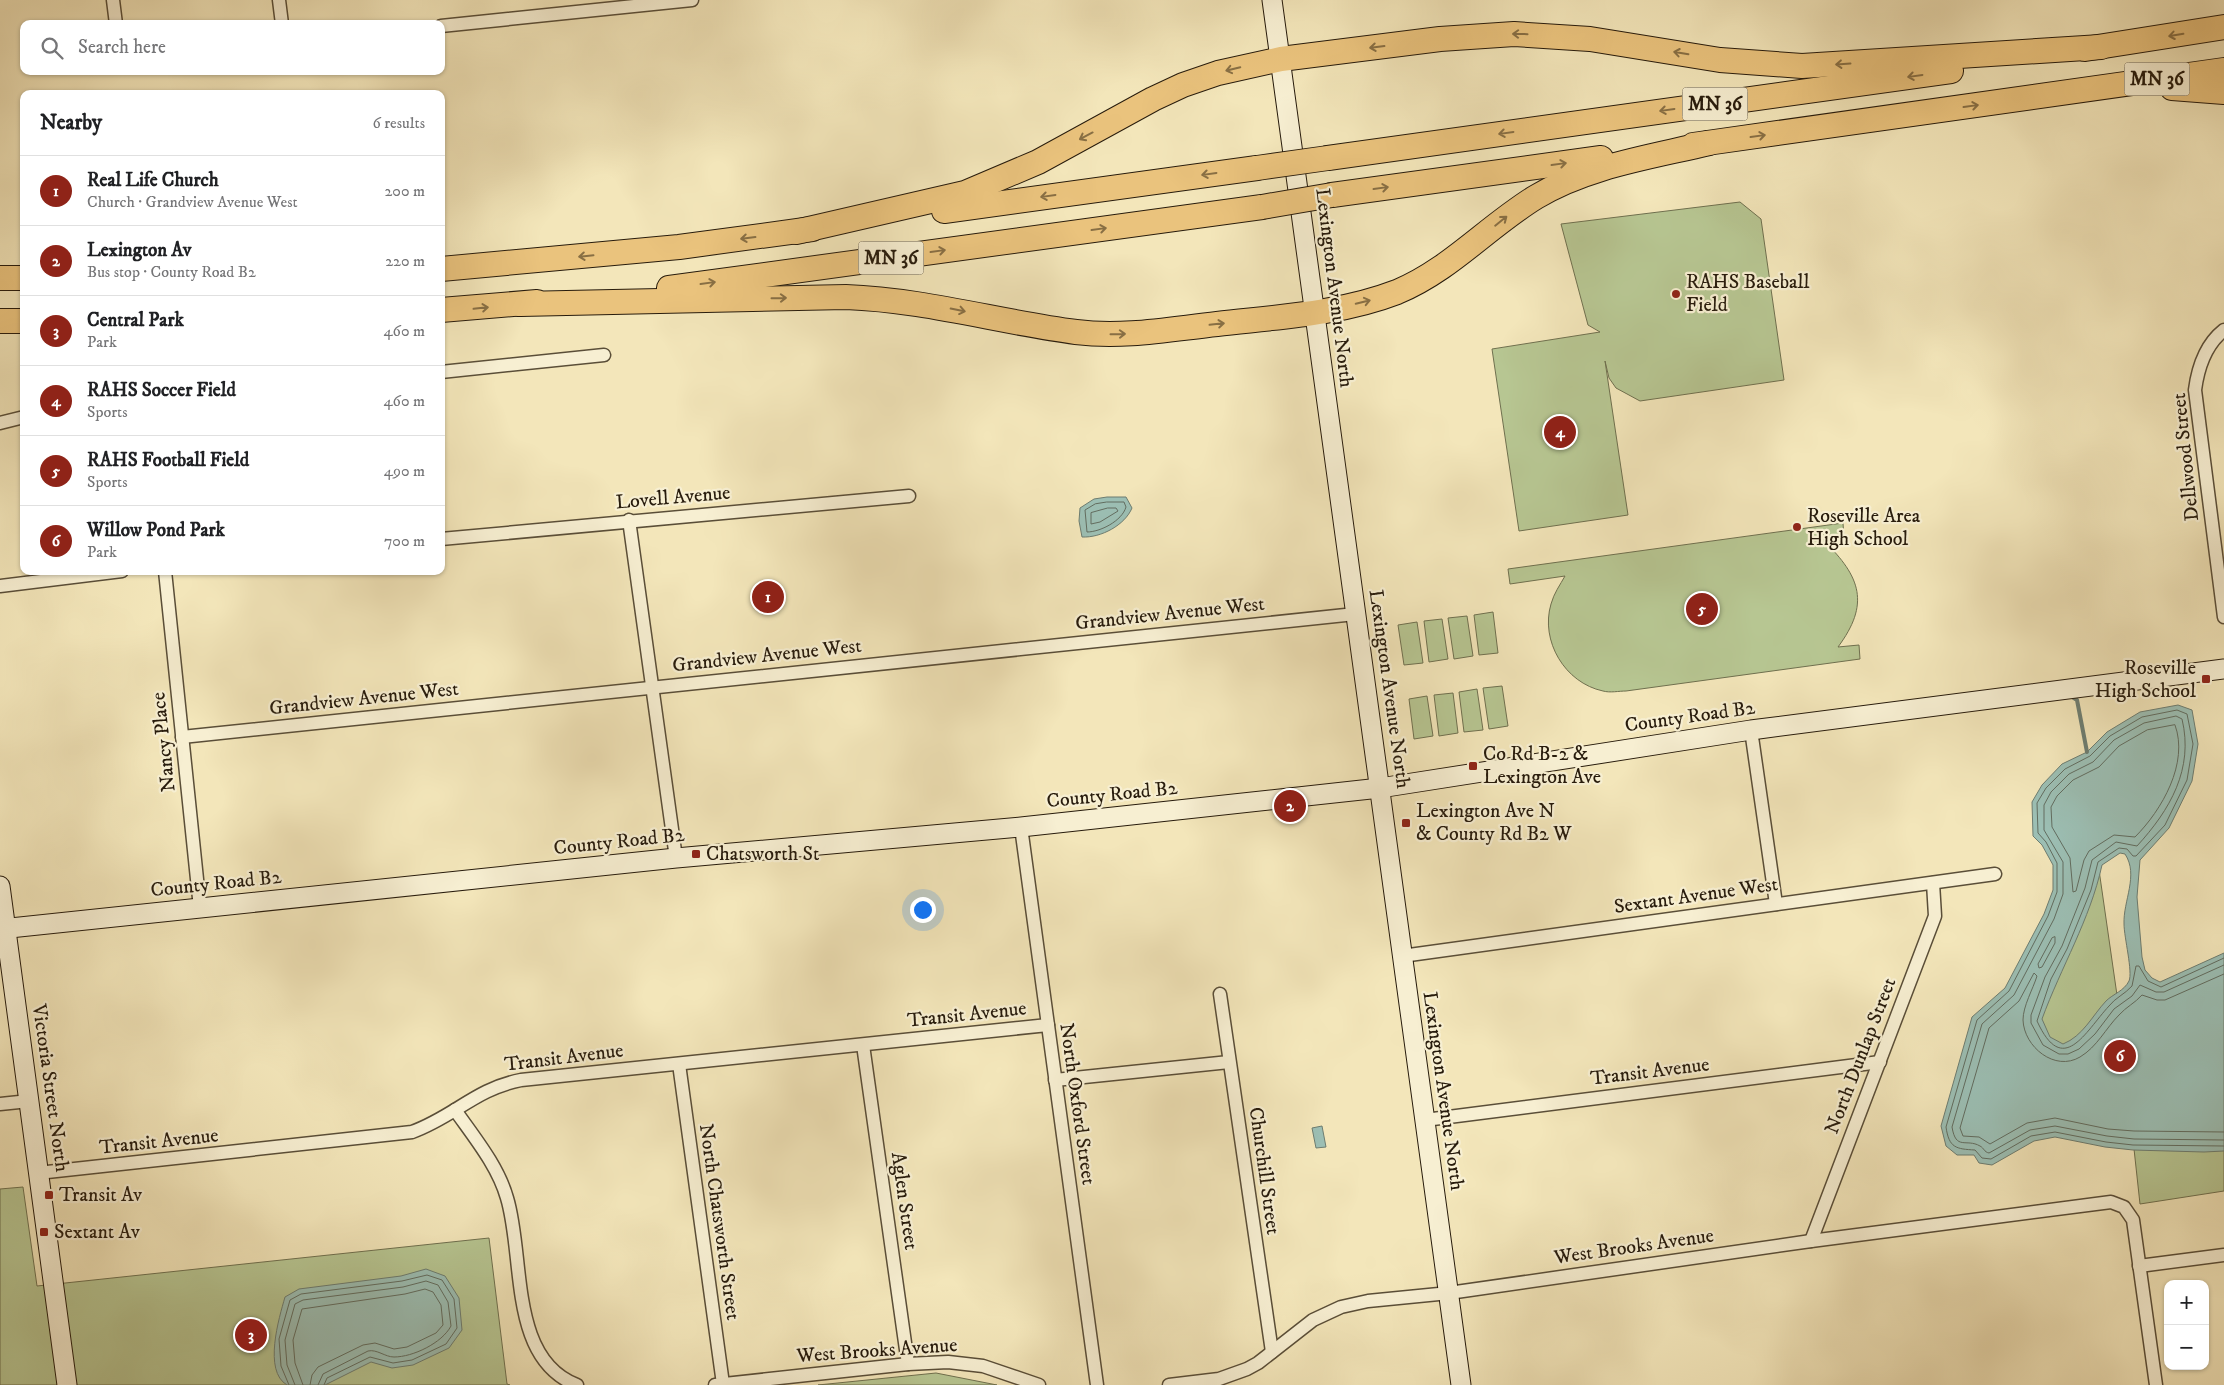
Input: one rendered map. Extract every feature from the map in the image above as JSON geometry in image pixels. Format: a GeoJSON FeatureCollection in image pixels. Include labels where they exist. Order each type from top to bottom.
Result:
{"type":"FeatureCollection","features":[{"type":"Feature","properties":{"kind":"highway","name":"MN 36"},"geometry":{"type":"LineString","coordinates":[[445,270],[679,247],[796,232],[1947,71],[2224,27]]}},
{"type":"Feature","properties":{"kind":"highway"},"geometry":{"type":"LineString","coordinates":[[796,232],[965,193],[1038,162],[1153,99],[1183,85],[1218,73],[1281,59],[1440,39],[1514,34],[1590,39],[1720,60],[1802,66],[2101,47]]}},
{"type":"Feature","properties":{"kind":"highway","name":"MN 36"},"geometry":{"type":"LineString","coordinates":[[445,310],[520,304],[679,286],[2224,70]]}},
{"type":"Feature","properties":{"kind":"highway"},"geometry":{"type":"LineString","coordinates":[[2091,88],[2200,89],[2224,92]]}},
{"type":"Feature","properties":{"kind":"highway"},"geometry":{"type":"LineString","coordinates":[[520,304],[837,297],[884,299],[1075,332],[1123,335],[1315,313],[1374,299],[1419,282],[1460,256],[1518,208],[1553,187],[1592,172],[1709,143]]}},
{"type":"Feature","properties":{"kind":"highway"},"geometry":{"type":"LineString","coordinates":[[0,278],[20,278]]}},
{"type":"Feature","properties":{"kind":"highway"},"geometry":{"type":"LineString","coordinates":[[0,321],[20,321]]}},
{"type":"Feature","properties":{"kind":"street"},"geometry":{"type":"LineString","coordinates":[[114,0],[116,20]]}},
{"type":"Feature","properties":{"kind":"street"},"geometry":{"type":"LineString","coordinates":[[279,0],[282,20]]}},
{"type":"Feature","properties":{"kind":"street"},"geometry":{"type":"LineString","coordinates":[[445,26],[692,0]]}},
{"type":"Feature","properties":{"kind":"street","name":"Lexington Avenue North"},"geometry":{"type":"LineString","coordinates":[[1272,0],[1461,1385]]}},
{"type":"Feature","properties":{"kind":"street","name":"Dellwood Street"},"geometry":{"type":"LineString","coordinates":[[2224,330],[2206,351],[2197,372],[2194,390],[2224,617]]}},
{"type":"Feature","properties":{"kind":"street"},"geometry":{"type":"LineString","coordinates":[[445,372],[604,355]]}},
{"type":"Feature","properties":{"kind":"street"},"geometry":{"type":"LineString","coordinates":[[0,423],[20,418]]}},
{"type":"Feature","properties":{"kind":"street","name":"Lovell Avenue"},"geometry":{"type":"LineString","coordinates":[[445,539],[629,520],[909,496]]}},
{"type":"Feature","properties":{"kind":"street"},"geometry":{"type":"LineString","coordinates":[[629,520],[654,687],[676,858]]}},
{"type":"Feature","properties":{"kind":"street"},"geometry":{"type":"LineString","coordinates":[[0,586],[89,575]]}},
{"type":"Feature","properties":{"kind":"street","name":"Nancy Place"},"geometry":{"type":"LineString","coordinates":[[165,575],[200,908]]}},
{"type":"Feature","properties":{"kind":"street","name":"Grandview Avenue West"},"geometry":{"type":"LineString","coordinates":[[182,737],[1355,614]]}},
{"type":"Feature","properties":{"kind":"street","name":"County Road B2"},"geometry":{"type":"LineString","coordinates":[[3,929],[676,858],[1021,827],[1380,788],[1751,730],[2224,668]]}},
{"type":"Feature","properties":{"kind":"street"},"geometry":{"type":"LineString","coordinates":[[1751,730],[1776,904]]}},
{"type":"Feature","properties":{"kind":"street","name":"North Oxford Street"},"geometry":{"type":"LineString","coordinates":[[1021,827],[1097,1385]]}},
{"type":"Feature","properties":{"kind":"street","name":"Sextant Avenue West"},"geometry":{"type":"LineString","coordinates":[[1402,956],[1995,874]]}},
{"type":"Feature","properties":{"kind":"street","name":"North Dunlap Street"},"geometry":{"type":"LineString","coordinates":[[1811,1241],[1935,916],[1933,883]]}},
{"type":"Feature","properties":{"kind":"street","name":"Victoria Street North"},"geometry":{"type":"LineString","coordinates":[[0,886],[3,929],[29,1101],[67,1385]]}},
{"type":"Feature","properties":{"kind":"street","name":"Churchill Street"},"geometry":{"type":"LineString","coordinates":[[1220,994],[1272,1352]]}},
{"type":"Feature","properties":{"kind":"street","name":"Transit Avenue"},"geometry":{"type":"LineString","coordinates":[[38,1173],[394,1136],[428,1127],[487,1090],[502,1084],[1048,1025]]}},
{"type":"Feature","properties":{"kind":"street","name":"Aglen Street"},"geometry":{"type":"LineString","coordinates":[[863,1044],[908,1364]]}},
{"type":"Feature","properties":{"kind":"street"},"geometry":{"type":"LineString","coordinates":[[1055,1080],[1229,1062]]}},
{"type":"Feature","properties":{"kind":"street","name":"Transit Avenue"},"geometry":{"type":"LineString","coordinates":[[1425,1120],[1880,1062]]}},
{"type":"Feature","properties":{"kind":"street","name":"North Chatsworth Street"},"geometry":{"type":"LineString","coordinates":[[679,1064],[719,1385]]}},
{"type":"Feature","properties":{"kind":"street"},"geometry":{"type":"LineString","coordinates":[[0,1104],[29,1101]]}},
{"type":"Feature","properties":{"kind":"street"},"geometry":{"type":"LineString","coordinates":[[455,1110],[493,1167],[507,1196],[531,1340],[548,1366],[559,1376],[577,1385]]}},
{"type":"Feature","properties":{"kind":"street","name":"West Brooks Avenue"},"geometry":{"type":"LineString","coordinates":[[1169,1385],[1199,1382],[1232,1375],[1258,1363],[1313,1320],[1341,1307],[1368,1301],[1449,1293],[1811,1241],[2112,1202],[2124,1207],[2133,1220],[2140,1266]]}},
{"type":"Feature","properties":{"kind":"street"},"geometry":{"type":"LineString","coordinates":[[2156,1385],[2140,1266],[2224,1255]]}},
{"type":"Feature","properties":{"kind":"street","name":"West Brooks Avenue"},"geometry":{"type":"LineString","coordinates":[[719,1385],[908,1364],[968,1363],[983,1366],[1039,1385]]}},
{"type":"Feature","properties":{"kind":"green space","name":"RAHS Baseball Field"},"geometry":{"type":"Polygon","coordinates":[[[1740,202],[1761,219],[1784,380],[1640,401],[1616,388],[1609,378],[1605,361],[1628,515],[1519,531],[1492,349],[1600,332],[1588,325],[1561,224],[1740,202]]]}},
{"type":"Feature","properties":{"kind":"green space"},"geometry":{"type":"Polygon","coordinates":[[[1843,523],[1844,538],[1824,541],[1837,554],[1846,567],[1857,591],[1855,617],[1838,647],[1859,645],[1860,659],[1626,691],[1603,691],[1577,679],[1567,670],[1553,646],[1549,632],[1551,604],[1565,576],[1510,584],[1508,569],[1843,523]]]}},
{"type":"Feature","properties":{"kind":"green space"},"geometry":{"type":"Polygon","coordinates":[[[1493,612],[1498,653],[1479,655],[1474,615],[1493,612]]]}},
{"type":"Feature","properties":{"kind":"green space"},"geometry":{"type":"Polygon","coordinates":[[[1467,616],[1473,656],[1454,659],[1448,618],[1467,616]]]}},
{"type":"Feature","properties":{"kind":"green space"},"geometry":{"type":"Polygon","coordinates":[[[1442,619],[1448,659],[1429,662],[1424,621],[1442,619]]]}},
{"type":"Feature","properties":{"kind":"green space"},"geometry":{"type":"Polygon","coordinates":[[[1417,622],[1423,663],[1404,665],[1398,625],[1417,622]]]}},
{"type":"Feature","properties":{"kind":"green space"},"geometry":{"type":"Polygon","coordinates":[[[1502,686],[1508,726],[1489,729],[1483,688],[1502,686]]]}},
{"type":"Feature","properties":{"kind":"green space"},"geometry":{"type":"Polygon","coordinates":[[[1477,689],[1483,730],[1464,732],[1459,692],[1477,689]]]}},
{"type":"Feature","properties":{"kind":"green space"},"geometry":{"type":"Polygon","coordinates":[[[1453,693],[1458,733],[1439,736],[1434,695],[1453,693]]]}},
{"type":"Feature","properties":{"kind":"green space"},"geometry":{"type":"Polygon","coordinates":[[[1427,696],[1433,736],[1414,739],[1409,699],[1427,696]]]}},
{"type":"Feature","properties":{"kind":"green space"},"geometry":{"type":"Polygon","coordinates":[[[2098,863],[2119,1009],[2224,993],[2224,1191],[2140,1204],[2129,1103],[1999,1118],[2098,863]]]}},
{"type":"Feature","properties":{"kind":"green space"},"geometry":{"type":"Polygon","coordinates":[[[23,1187],[37,1286],[489,1238],[507,1384],[510,1385],[0,1385],[0,1189],[23,1187]]]}},
{"type":"Feature","properties":{"kind":"green space"},"geometry":{"type":"Polygon","coordinates":[[[936,1373],[997,1385],[818,1385],[936,1373]]]}},
{"type":"Feature","properties":{"kind":"water"},"geometry":{"type":"Polygon","coordinates":[[[1126,497],[1132,508],[1129,514],[1118,525],[1104,533],[1082,537],[1079,521],[1080,508],[1094,499],[1126,497]]]}},
{"type":"Feature","properties":{"kind":"water"},"geometry":{"type":"Polygon","coordinates":[[[2178,705],[2192,710],[2198,744],[2192,781],[2169,828],[2140,860],[2137,897],[2142,957],[2145,970],[2152,978],[2160,982],[2224,953],[2224,1151],[2133,1150],[2105,1147],[2055,1137],[2034,1141],[1992,1165],[1979,1163],[1974,1155],[1957,1155],[1946,1146],[1941,1126],[1972,1017],[2005,988],[2044,914],[2053,890],[2053,865],[2042,845],[2033,836],[2032,802],[2042,785],[2062,764],[2087,752],[2107,732],[2140,712],[2178,705]],[[2120,853],[2102,865],[2083,924],[2042,1019],[2050,1037],[2063,1044],[2082,1031],[2106,1001],[2129,981],[2130,970],[2124,915],[2131,871],[2125,854],[2120,853]]]}},
{"type":"Feature","properties":{"kind":"water"},"geometry":{"type":"Polygon","coordinates":[[[1322,1126],[1326,1147],[1316,1148],[1312,1128],[1322,1126]]]}},
{"type":"Feature","properties":{"kind":"water"},"geometry":{"type":"Polygon","coordinates":[[[426,1269],[445,1276],[459,1298],[462,1330],[449,1348],[413,1365],[392,1368],[371,1362],[325,1385],[287,1385],[280,1378],[274,1357],[279,1318],[285,1297],[299,1289],[401,1276],[426,1269]]]}},
{"type":"Feature","properties":{"kind":"waterway"},"geometry":{"type":"LineString","coordinates":[[2069,695],[2077,700],[2087,752]]}},
{"type":"Feature","properties":{"kind":"place","name":"RAHS Baseball Field"},"geometry":{"type":"Point","coordinates":[1676,294]}},
{"type":"Feature","properties":{"kind":"place","name":"RAHS Soccer Field"},"geometry":{"type":"Point","coordinates":[1560,432]}},
{"type":"Feature","properties":{"kind":"place","name":"Roseville Area High School"},"geometry":{"type":"Point","coordinates":[1797,527]}},
{"type":"Feature","properties":{"kind":"place","name":"Real Life Church"},"geometry":{"type":"Point","coordinates":[768,597]}},
{"type":"Feature","properties":{"kind":"place","name":"RAHS Football Field"},"geometry":{"type":"Point","coordinates":[1702,609]}},
{"type":"Feature","properties":{"kind":"place","name":"Roseville High School"},"geometry":{"type":"Point","coordinates":[2206,679]}},
{"type":"Feature","properties":{"kind":"place","name":"Co Rd B-2 & Lexington Ave"},"geometry":{"type":"Point","coordinates":[1473,766]}},
{"type":"Feature","properties":{"kind":"place","name":"Lexington Av"},"geometry":{"type":"Point","coordinates":[1290,806]}},
{"type":"Feature","properties":{"kind":"place","name":"Lexington Ave N & County Rd B2 W"},"geometry":{"type":"Point","coordinates":[1406,823]}},
{"type":"Feature","properties":{"kind":"place","name":"Chatsworth St"},"geometry":{"type":"Point","coordinates":[696,854]}},
{"type":"Feature","properties":{"kind":"place","name":"Willow Pond Park"},"geometry":{"type":"Point","coordinates":[2120,1056]}},
{"type":"Feature","properties":{"kind":"place","name":"Transit Av"},"geometry":{"type":"Point","coordinates":[49,1195]}},
{"type":"Feature","properties":{"kind":"place","name":"Sextant Av"},"geometry":{"type":"Point","coordinates":[44,1232]}},
{"type":"Feature","properties":{"kind":"place","name":"Central Park"},"geometry":{"type":"Point","coordinates":[251,1335]}}]}
